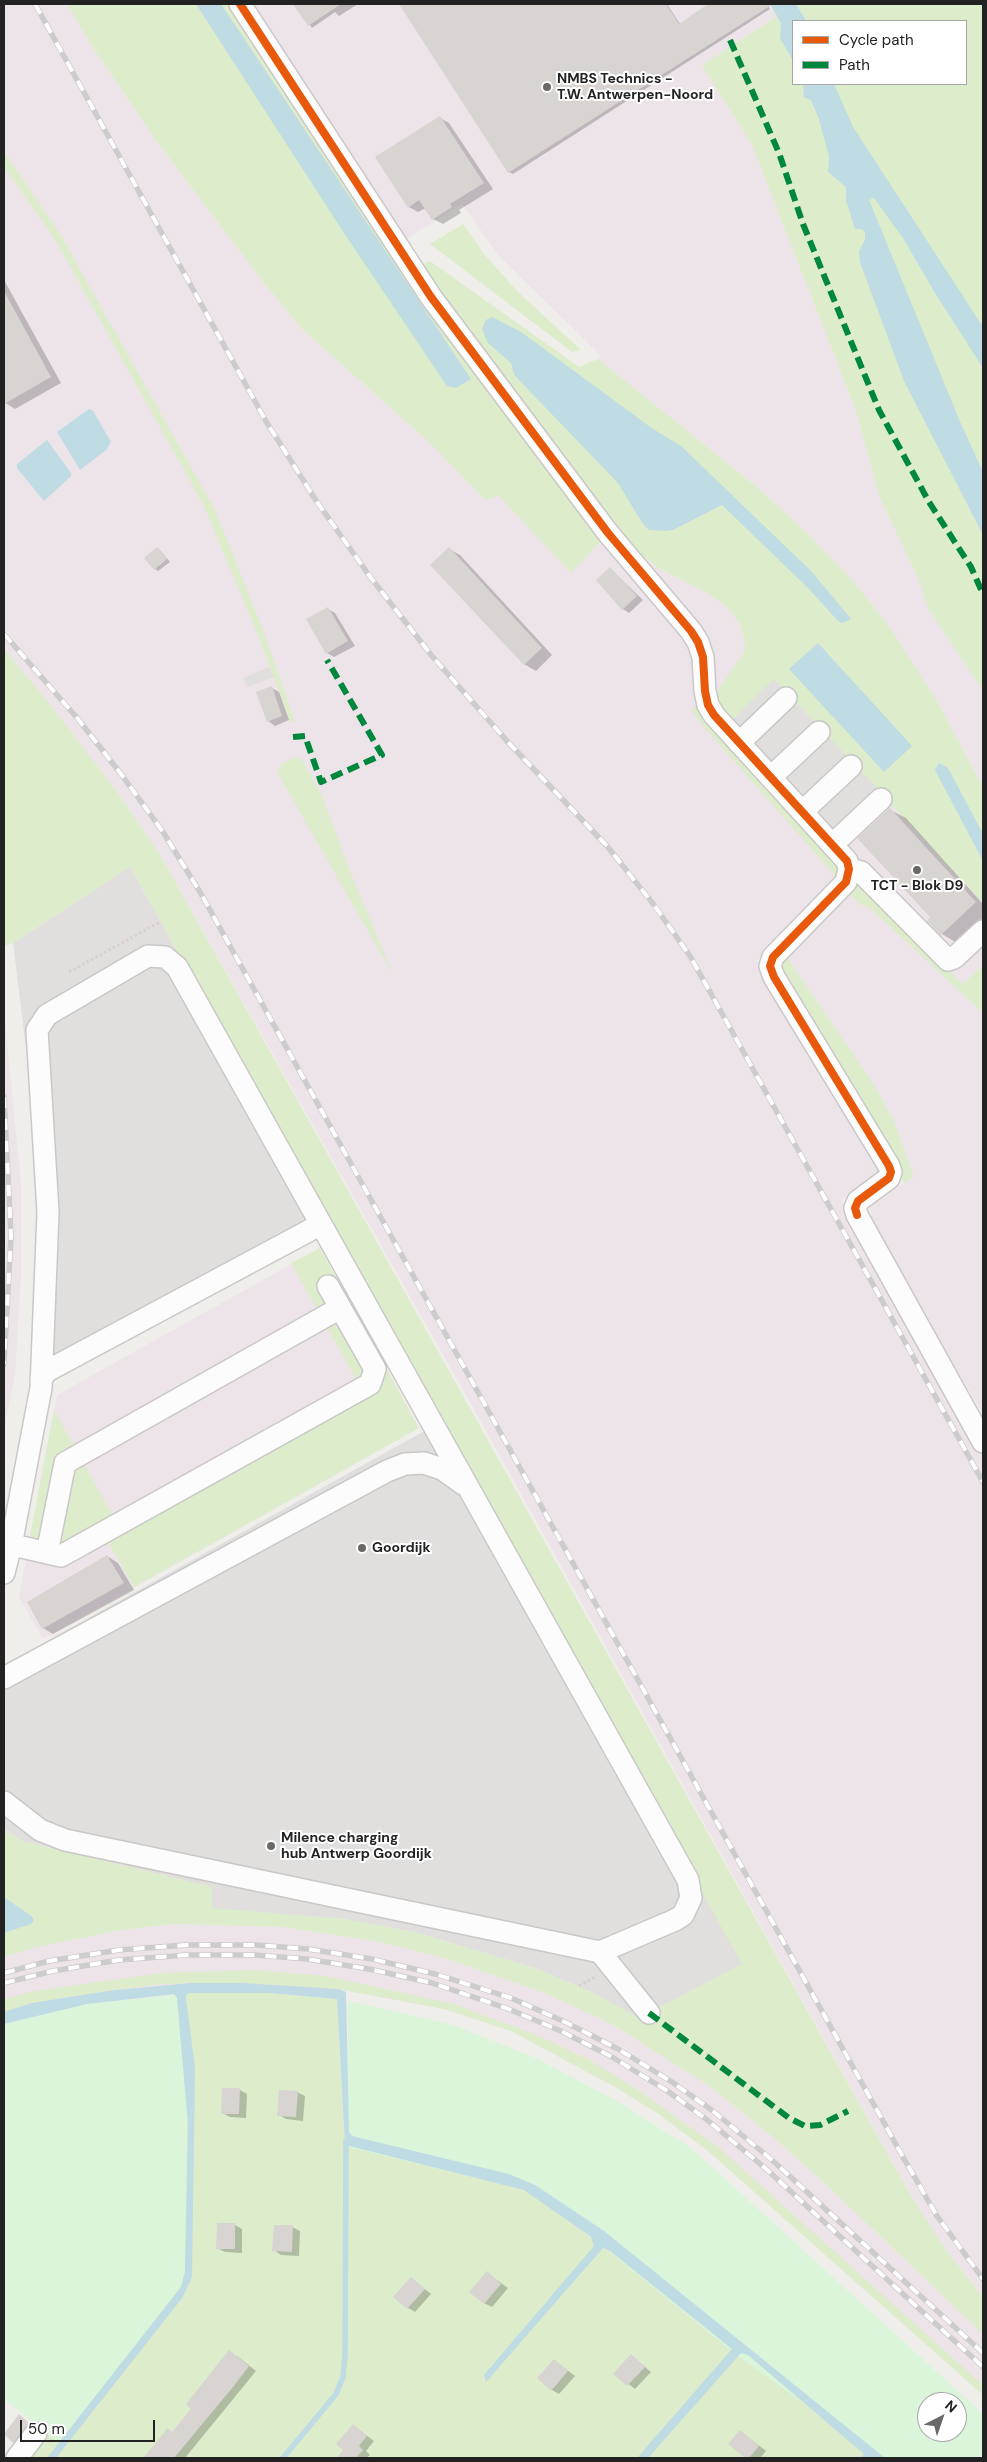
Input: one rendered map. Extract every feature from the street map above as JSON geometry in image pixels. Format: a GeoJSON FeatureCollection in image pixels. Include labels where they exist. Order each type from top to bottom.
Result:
{"type":"FeatureCollection","features":[{"type":"Feature","properties":{"kind":"street"},"geometry":{"type":"LineString","coordinates":[[240,4],[431,297],[613,540],[698,642],[703,657],[708,705],[720,723],[847,861],[849,877],[842,887],[772,957],[770,966],[774,978],[891,1172],[889,1178],[858,1201],[855,1208],[857,1215],[983,1442]]}},
{"type":"Feature","properties":{"kind":"street"},"geometry":{"type":"LineString","coordinates":[[739,743],[786,698]]}},
{"type":"Feature","properties":{"kind":"street"},"geometry":{"type":"LineString","coordinates":[[771,778],[819,732]]}},
{"type":"Feature","properties":{"kind":"street"},"geometry":{"type":"LineString","coordinates":[[803,811],[850,766]]}},
{"type":"Feature","properties":{"kind":"street"},"geometry":{"type":"LineString","coordinates":[[833,844],[881,799]]}},
{"type":"Feature","properties":{"kind":"street"},"geometry":{"type":"LineString","coordinates":[[849,869],[861,872],[948,960],[954,958],[983,931]]}},
{"type":"Feature","properties":{"kind":"street"},"geometry":{"type":"LineString","coordinates":[[4,1573],[8,1544],[41,1380],[48,1212],[37,1030],[47,1014],[141,960],[156,955],[172,961],[177,967],[691,1888],[688,1907],[675,1920],[600,1952],[65,1840],[40,1830],[4,1802]]}},
{"type":"Feature","properties":{"kind":"street"},"geometry":{"type":"LineString","coordinates":[[41,1380],[47,1371],[314,1228],[319,1227],[325,1231]]}},
{"type":"Feature","properties":{"kind":"street"},"geometry":{"type":"LineString","coordinates":[[8,1544],[61,1556],[370,1384],[375,1369],[328,1286]]}},
{"type":"Feature","properties":{"kind":"street"},"geometry":{"type":"LineString","coordinates":[[47,1553],[65,1463],[340,1308]]}},
{"type":"Feature","properties":{"kind":"street"},"geometry":{"type":"LineString","coordinates":[[4,1678],[387,1471],[405,1464],[424,1463],[442,1468],[459,1479],[471,1494]]}},
{"type":"Feature","properties":{"kind":"street"},"geometry":{"type":"LineString","coordinates":[[600,1952],[648,2013]]}},
{"type":"Feature","properties":{"kind":"street"},"geometry":{"type":"LineString","coordinates":[[17,2458],[36,2433]]}},
{"type":"Feature","properties":{"kind":"path"},"geometry":{"type":"LineString","coordinates":[[69,972],[160,922]]}},
{"type":"Feature","properties":{"kind":"shaded area"},"geometry":{"type":"Polygon","coordinates":[[[4,4],[67,4],[91,45],[157,142],[264,283],[303,330],[430,443],[485,500],[499,496],[571,572],[613,528],[639,555],[657,567],[707,593],[727,607],[739,623],[745,641],[774,679],[983,903],[983,965],[963,984],[855,881],[861,905],[870,907],[983,1013],[983,1414],[872,1227],[871,1207],[877,1199],[914,1177],[894,1121],[875,1086],[785,954],[834,887],[757,961],[877,1161],[880,1168],[877,1176],[841,1200],[983,1457],[983,2297],[946,2250],[910,2194],[482,1424],[159,853],[118,793],[4,649],[4,4]]]}},
{"type":"Feature","properties":{"kind":"shaded area"},"geometry":{"type":"Polygon","coordinates":[[[247,4],[770,4],[777,16],[702,65],[752,145],[855,408],[880,498],[917,576],[929,610],[983,691],[983,787],[937,701],[891,629],[853,581],[808,534],[757,487],[598,359],[601,356],[498,255],[462,204],[403,241],[247,4]]]}},
{"type":"Feature","properties":{"kind":"shaded area"},"geometry":{"type":"Polygon","coordinates":[[[269,667],[274,677],[248,687],[243,678],[269,667]]]}},
{"type":"Feature","properties":{"kind":"shaded area"},"geometry":{"type":"Polygon","coordinates":[[[774,679],[890,802],[842,847],[728,724],[774,679]]]}},
{"type":"Feature","properties":{"kind":"shaded area","name":"Goordijk"},"geometry":{"type":"Polygon","coordinates":[[[130,867],[742,1964],[639,2018],[593,1993],[538,1969],[415,1932],[344,1919],[212,1908],[212,1887],[23,1841],[4,1829],[4,1665],[426,1430],[320,1237],[30,1394],[39,1154],[13,943],[130,867]]]}},
{"type":"Feature","properties":{"kind":"shaded area"},"geometry":{"type":"Polygon","coordinates":[[[4,1011],[21,1182],[21,1278],[15,1376],[4,1429],[4,1011]]]}},
{"type":"Feature","properties":{"kind":"shaded area"},"geometry":{"type":"Polygon","coordinates":[[[320,1248],[419,1428],[43,1639],[19,1597],[57,1395],[320,1248]]]}},
{"type":"Feature","properties":{"kind":"shaded area"},"geometry":{"type":"Polygon","coordinates":[[[175,1924],[282,1927],[381,1942],[441,1957],[542,1992],[610,2023],[709,2086],[768,2133],[820,2179],[983,2334],[983,2395],[708,2151],[660,2115],[615,2087],[511,2031],[444,2009],[342,1990],[4,2012],[4,1957],[34,1948],[115,1931],[175,1924]]]}},
{"type":"Feature","properties":{"kind":"green space"},"geometry":{"type":"Polygon","coordinates":[[[67,4],[232,4],[602,540],[571,573],[499,496],[485,500],[430,443],[303,330],[264,283],[157,142],[91,45],[67,4]]]}},
{"type":"Feature","properties":{"kind":"green space"},"geometry":{"type":"Polygon","coordinates":[[[770,4],[983,4],[983,691],[929,610],[917,576],[880,498],[855,408],[752,145],[702,65],[777,16],[770,4]]]}},
{"type":"Feature","properties":{"kind":"green space"},"geometry":{"type":"Polygon","coordinates":[[[4,152],[59,232],[215,510],[263,630],[295,721],[290,722],[258,635],[203,504],[53,236],[4,167],[4,152]]]}},
{"type":"Feature","properties":{"kind":"green space"},"geometry":{"type":"Polygon","coordinates":[[[463,224],[485,255],[517,291],[581,350],[572,352],[430,244],[463,224]]]}},
{"type":"Feature","properties":{"kind":"green space"},"geometry":{"type":"Polygon","coordinates":[[[430,261],[579,367],[598,359],[757,487],[808,534],[853,581],[891,629],[937,701],[983,787],[983,903],[774,679],[728,724],[721,714],[716,693],[744,652],[745,641],[739,623],[727,607],[707,593],[657,567],[620,538],[420,267],[430,261]]]}},
{"type":"Feature","properties":{"kind":"green space"},"geometry":{"type":"Polygon","coordinates":[[[4,649],[49,703],[118,793],[159,853],[910,2194],[946,2250],[983,2297],[983,2334],[820,2179],[768,2133],[709,2086],[610,2023],[542,1992],[441,1957],[381,1942],[282,1927],[175,1924],[115,1931],[34,1948],[4,1957],[4,1829],[23,1841],[212,1887],[212,1907],[344,1919],[415,1932],[538,1969],[593,1993],[639,2018],[741,1964],[130,867],[13,943],[4,946],[4,649]]]}},
{"type":"Feature","properties":{"kind":"green space"},"geometry":{"type":"Polygon","coordinates":[[[696,706],[715,730],[837,864],[839,880],[702,725],[691,710],[696,706]]]}},
{"type":"Feature","properties":{"kind":"green space"},"geometry":{"type":"Polygon","coordinates":[[[294,758],[299,758],[305,764],[322,796],[348,866],[393,975],[277,772],[281,764],[294,758]]]}},
{"type":"Feature","properties":{"kind":"green space"},"geometry":{"type":"Polygon","coordinates":[[[854,881],[963,984],[983,965],[983,1013],[870,908],[861,905],[847,892],[854,881]]]}},
{"type":"Feature","properties":{"kind":"green space"},"geometry":{"type":"Polygon","coordinates":[[[785,954],[875,1086],[894,1121],[914,1177],[904,1183],[783,978],[781,968],[785,954]]]}},
{"type":"Feature","properties":{"kind":"green space"},"geometry":{"type":"Polygon","coordinates":[[[320,1248],[419,1428],[134,1587],[99,1526],[60,1548],[29,1541],[54,1410],[122,1532],[365,1395],[291,1263],[320,1248]]]}},
{"type":"Feature","properties":{"kind":"green space"},"geometry":{"type":"Polygon","coordinates":[[[253,1970],[326,1976],[454,2004],[539,2036],[590,2060],[635,2088],[717,2146],[983,2385],[983,2395],[708,2151],[660,2115],[615,2087],[511,2031],[444,2009],[339,1989],[241,1983],[161,1984],[32,2003],[4,2012],[4,1999],[34,1991],[161,1973],[253,1970]]]}},
{"type":"Feature","properties":{"kind":"green space"},"geometry":{"type":"Polygon","coordinates":[[[269,1993],[337,1999],[345,2145],[518,2188],[531,2193],[748,2355],[870,2458],[25,2458],[45,2432],[59,2443],[182,1994],[269,1993]]]}},
{"type":"Feature","properties":{"kind":"green space"},"geometry":{"type":"Polygon","coordinates":[[[182,1994],[188,2063],[185,2272],[181,2287],[59,2443],[4,2399],[4,2024],[87,2004],[182,1994]]]}},
{"type":"Feature","properties":{"kind":"green space"},"geometry":{"type":"Polygon","coordinates":[[[348,2001],[453,2025],[536,2058],[617,2101],[691,2148],[959,2392],[917,2392],[917,2442],[967,2442],[967,2399],[983,2414],[983,2458],[870,2458],[808,2406],[739,2357],[591,2237],[531,2193],[518,2188],[347,2147],[348,2001]]]}},
{"type":"Feature","properties":{"kind":"water"},"geometry":{"type":"Polygon","coordinates":[[[196,4],[221,4],[471,379],[456,388],[447,386],[344,233],[196,4]]]}},
{"type":"Feature","properties":{"kind":"water"},"geometry":{"type":"Polygon","coordinates":[[[770,4],[796,4],[805,20],[792,20],[792,59],[780,38],[781,23],[770,4]]]}},
{"type":"Feature","properties":{"kind":"water"},"geometry":{"type":"Polygon","coordinates":[[[803,85],[834,85],[853,127],[983,327],[983,368],[935,293],[903,238],[874,198],[869,200],[961,424],[983,472],[983,535],[904,381],[860,262],[859,251],[865,240],[865,232],[862,229],[855,229],[846,200],[846,187],[828,172],[829,157],[819,119],[811,100],[804,97],[803,85]]]}},
{"type":"Feature","properties":{"kind":"water"},"geometry":{"type":"Polygon","coordinates":[[[492,317],[521,332],[653,429],[681,446],[812,572],[851,619],[842,623],[838,621],[807,587],[722,505],[673,530],[649,530],[643,524],[618,483],[518,379],[514,374],[511,363],[488,343],[482,329],[486,320],[492,317]]]}},
{"type":"Feature","properties":{"kind":"water"},"geometry":{"type":"Polygon","coordinates":[[[89,409],[93,411],[111,442],[106,450],[80,470],[57,432],[89,409]]]}},
{"type":"Feature","properties":{"kind":"water"},"geometry":{"type":"Polygon","coordinates":[[[47,440],[71,473],[71,476],[44,501],[17,468],[17,464],[47,440]]]}},
{"type":"Feature","properties":{"kind":"water"},"geometry":{"type":"Polygon","coordinates":[[[818,643],[912,746],[884,772],[789,669],[818,643]]]}},
{"type":"Feature","properties":{"kind":"water"},"geometry":{"type":"Polygon","coordinates":[[[939,763],[948,768],[983,834],[983,861],[935,770],[939,763]]]}},
{"type":"Feature","properties":{"kind":"water"},"geometry":{"type":"Polygon","coordinates":[[[4,1897],[31,1916],[34,1920],[31,1924],[4,1933],[4,1897]]]}},
{"type":"Feature","properties":{"kind":"water"},"geometry":{"type":"Polygon","coordinates":[[[191,1983],[241,1983],[339,1989],[346,1992],[349,2132],[352,2136],[509,2174],[535,2185],[604,2231],[885,2458],[860,2458],[864,2454],[748,2355],[741,2353],[648,2458],[637,2458],[732,2349],[610,2251],[603,2248],[486,2382],[484,2375],[594,2246],[591,2237],[524,2190],[345,2145],[337,1999],[269,1993],[189,1993],[186,1995],[186,1999],[195,2067],[192,2277],[182,2298],[56,2458],[47,2458],[181,2287],[185,2272],[188,2124],[177,1998],[174,1994],[87,2004],[4,2024],[4,2012],[32,2003],[115,1990],[191,1983]]]}},
{"type":"Feature","properties":{"kind":"building"},"geometry":{"type":"Polygon","coordinates":[[[293,4],[341,4],[308,26],[293,4]]]}},
{"type":"Feature","properties":{"kind":"building","name":"NMBS Technics - T.W. Antwerpen-Noord"},"geometry":{"type":"Polygon","coordinates":[[[399,4],[666,4],[679,24],[708,4],[773,4],[508,173],[399,4]]]}},
{"type":"Feature","properties":{"kind":"building"},"geometry":{"type":"Polygon","coordinates":[[[440,116],[484,183],[450,204],[452,207],[432,220],[419,200],[408,208],[375,157],[440,116]]]}},
{"type":"Feature","properties":{"kind":"building"},"geometry":{"type":"Polygon","coordinates":[[[4,291],[51,377],[4,404],[4,291]]]}},
{"type":"Feature","properties":{"kind":"building"},"geometry":{"type":"Polygon","coordinates":[[[157,547],[167,559],[154,570],[144,558],[157,547]]]}},
{"type":"Feature","properties":{"kind":"building"},"geometry":{"type":"Polygon","coordinates":[[[449,547],[542,648],[524,665],[430,565],[449,547]]]}},
{"type":"Feature","properties":{"kind":"building"},"geometry":{"type":"Polygon","coordinates":[[[610,567],[637,596],[622,610],[596,580],[610,567]]]}},
{"type":"Feature","properties":{"kind":"building"},"geometry":{"type":"Polygon","coordinates":[[[328,607],[348,641],[326,654],[306,619],[328,607]]]}},
{"type":"Feature","properties":{"kind":"building"},"geometry":{"type":"Polygon","coordinates":[[[272,686],[282,716],[267,722],[256,692],[272,686]]]}},
{"type":"Feature","properties":{"kind":"building","name":"TCT - Blok D9"},"geometry":{"type":"Polygon","coordinates":[[[890,808],[976,902],[941,935],[927,921],[930,917],[857,838],[890,808]]]}},
{"type":"Feature","properties":{"kind":"building"},"geometry":{"type":"Polygon","coordinates":[[[107,1555],[124,1583],[42,1629],[27,1602],[107,1555]]]}},
{"type":"Feature","properties":{"kind":"building"},"geometry":{"type":"Polygon","coordinates":[[[222,2088],[240,2088],[239,2114],[221,2114],[222,2088]]]}},
{"type":"Feature","properties":{"kind":"building"},"geometry":{"type":"Polygon","coordinates":[[[279,2090],[298,2091],[296,2117],[277,2116],[279,2090]]]}},
{"type":"Feature","properties":{"kind":"building"},"geometry":{"type":"Polygon","coordinates":[[[217,2223],[235,2223],[235,2249],[216,2249],[217,2223]]]}},
{"type":"Feature","properties":{"kind":"building"},"geometry":{"type":"Polygon","coordinates":[[[274,2225],[293,2225],[292,2252],[272,2251],[274,2225]]]}},
{"type":"Feature","properties":{"kind":"building"},"geometry":{"type":"Polygon","coordinates":[[[487,2271],[501,2284],[484,2304],[469,2292],[487,2271]]]}},
{"type":"Feature","properties":{"kind":"building"},"geometry":{"type":"Polygon","coordinates":[[[411,2277],[425,2289],[407,2309],[393,2297],[411,2277]]]}},
{"type":"Feature","properties":{"kind":"building"},"geometry":{"type":"Polygon","coordinates":[[[229,2350],[249,2366],[233,2387],[174,2458],[143,2458],[168,2428],[172,2432],[191,2409],[186,2404],[229,2350]]]}},
{"type":"Feature","properties":{"kind":"building"},"geometry":{"type":"Polygon","coordinates":[[[631,2354],[645,2367],[627,2386],[613,2374],[631,2354]]]}},
{"type":"Feature","properties":{"kind":"building"},"geometry":{"type":"Polygon","coordinates":[[[554,2359],[568,2371],[551,2391],[537,2378],[554,2359]]]}},
{"type":"Feature","properties":{"kind":"building"},"geometry":{"type":"Polygon","coordinates":[[[19,2414],[29,2423],[13,2443],[4,2434],[19,2414]]]}},
{"type":"Feature","properties":{"kind":"building"},"geometry":{"type":"Polygon","coordinates":[[[353,2424],[367,2436],[359,2446],[363,2450],[356,2458],[337,2458],[343,2450],[336,2444],[353,2424]]]}},
{"type":"Feature","properties":{"kind":"building"},"geometry":{"type":"Polygon","coordinates":[[[740,2430],[759,2446],[749,2458],[745,2458],[728,2444],[740,2430]]]}},
{"type":"Feature","properties":{"kind":"waterway"},"geometry":{"type":"LineString","coordinates":[[283,2458],[336,2394],[343,2377],[345,2356],[346,2141]]}},
{"type":"Feature","properties":{"kind":"railway"},"geometry":{"type":"LineString","coordinates":[[35,4],[267,423],[317,502],[371,578],[432,656],[506,740],[607,846],[654,905],[690,956],[983,1482]]}},
{"type":"Feature","properties":{"kind":"railway"},"geometry":{"type":"LineString","coordinates":[[4,634],[78,719],[121,774],[163,832],[200,892],[903,2157],[937,2216],[983,2279]]}},
{"type":"Feature","properties":{"kind":"railway"},"geometry":{"type":"LineString","coordinates":[[4,1097],[11,1236],[4,1364]]}},
{"type":"Feature","properties":{"kind":"railway"},"geometry":{"type":"LineString","coordinates":[[4,1973],[49,1961],[119,1950],[186,1945],[256,1945],[308,1949],[372,1959],[435,1974],[511,1998],[565,2022],[618,2049],[672,2082],[713,2111],[772,2160],[983,2353]]}},
{"type":"Feature","properties":{"kind":"railway"},"geometry":{"type":"LineString","coordinates":[[4,1983],[53,1971],[119,1960],[187,1955],[255,1955],[307,1959],[369,1969],[432,1983],[506,2008],[561,2031],[612,2057],[666,2090],[706,2119],[765,2168],[983,2367]]}},
{"type":"Feature","properties":{"kind":"marked path"},"geometry":{"type":"LineString","coordinates":[[730,40],[779,153],[803,224],[879,410],[929,502],[971,567],[983,594]]}},
{"type":"Feature","properties":{"kind":"marked path"},"geometry":{"type":"LineString","coordinates":[[293,737],[305,736],[321,782],[382,755],[327,660]]}},
{"type":"Feature","properties":{"kind":"marked path"},"geometry":{"type":"LineString","coordinates":[[649,2013],[789,2118],[805,2126],[820,2125],[848,2111]]}},
{"type":"Feature","properties":{"kind":"cycle path"},"geometry":{"type":"LineString","coordinates":[[240,4],[431,297],[608,533],[691,631],[698,642],[703,657],[705,691],[708,705],[714,715],[847,861],[849,869],[846,882],[773,957],[770,966],[774,977],[889,1166],[891,1172],[889,1178],[858,1201],[855,1208],[857,1215]]}},
{"type":"Feature","properties":{"kind":"place","name":"NMBS Technics - T.W. Antwerpen-Noord"},"geometry":{"type":"Point","coordinates":[547,87]}},
{"type":"Feature","properties":{"kind":"place","name":"TCT - Blok D9"},"geometry":{"type":"Point","coordinates":[917,870]}},
{"type":"Feature","properties":{"kind":"place","name":"Goordijk"},"geometry":{"type":"Point","coordinates":[362,1548]}},
{"type":"Feature","properties":{"kind":"place","name":"Milence charging hub Antwerp Goordijk"},"geometry":{"type":"Point","coordinates":[271,1846]}}]}
